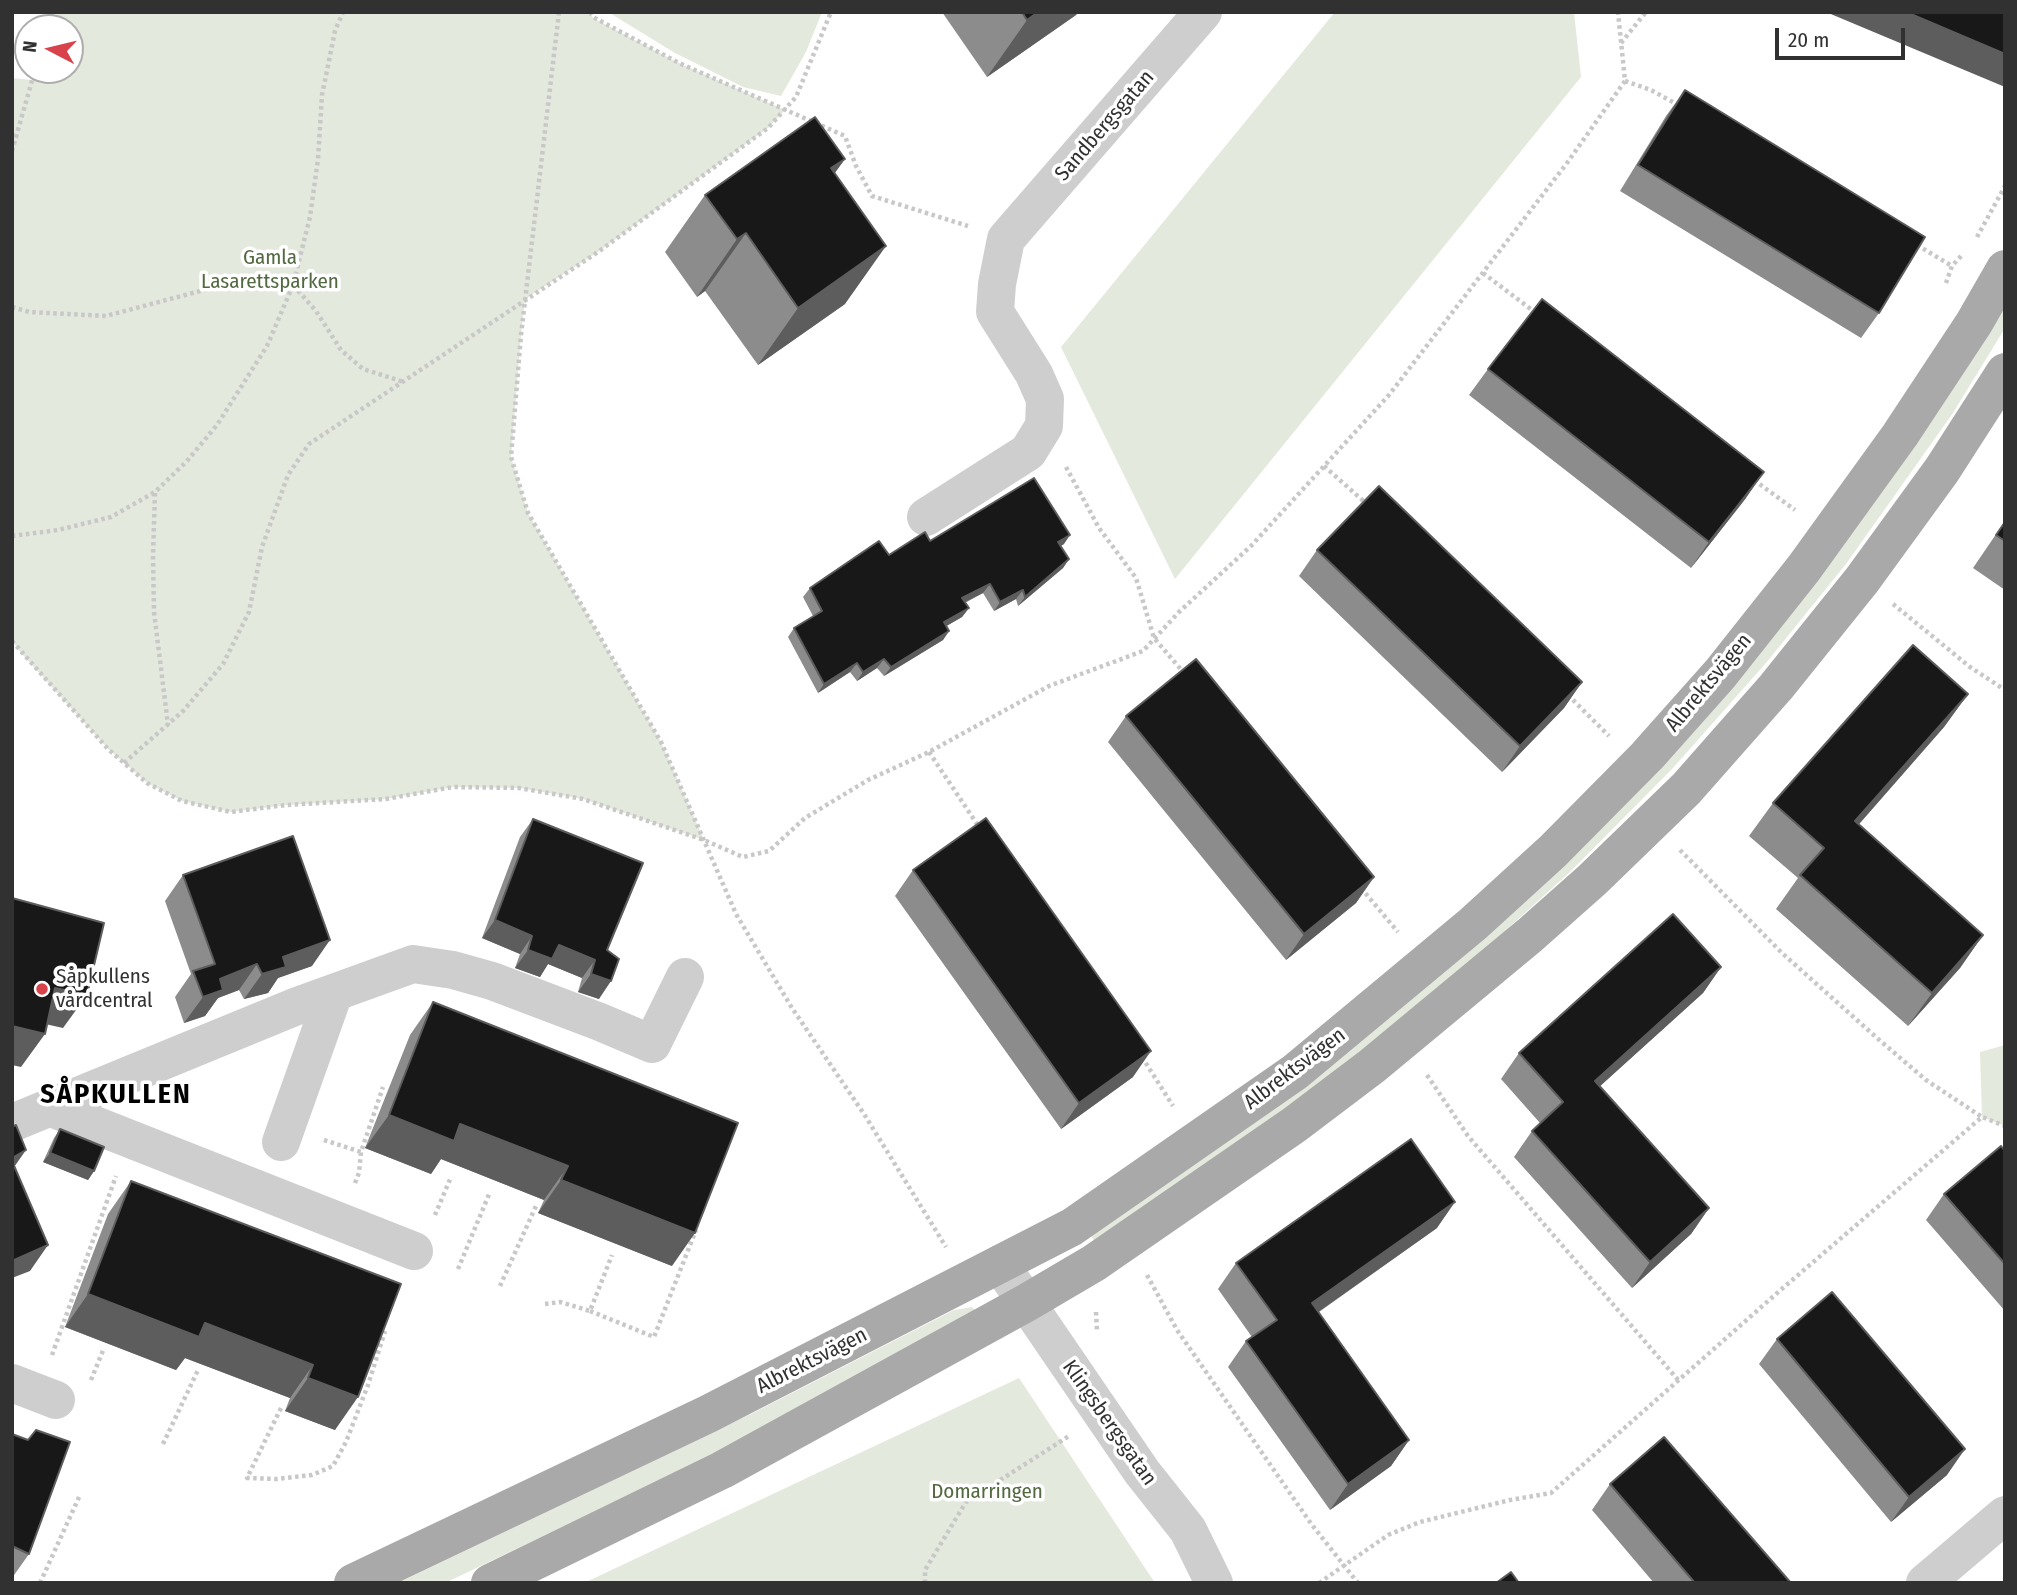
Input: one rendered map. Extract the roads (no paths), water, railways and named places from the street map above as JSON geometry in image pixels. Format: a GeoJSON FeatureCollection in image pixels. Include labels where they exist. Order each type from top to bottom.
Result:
{"type":"FeatureCollection","features":[{"type":"Feature","properties":{"kind":"main road","name":"Albrektsvägen"},"geometry":{"type":"LineString","coordinates":[[353,1583],[708,1414],[1072,1227],[1295,1072],[1473,924],[1553,851],[1647,756],[1711,684],[1804,568],[1900,435],[1974,323],[2005,269]]}},
{"type":"Feature","properties":{"kind":"main road","name":"Albrektsvägen"},"geometry":{"type":"LineString","coordinates":[[490,1583],[722,1470],[1026,1303],[1094,1263],[1294,1125],[1372,1066],[1530,935],[1592,880],[1686,789],[1776,687],[1862,580],[1942,470],[2005,372]]}},
{"type":"Feature","properties":{"kind":"street","name":"Sandbergsgatan"},"geometry":{"type":"LineString","coordinates":[[926,517],[1028,452],[1044,426],[1045,399],[1034,374],[995,312],[997,284],[992,234],[1203,12]]}},
{"type":"Feature","properties":{"kind":"street"},"geometry":{"type":"LineString","coordinates":[[12,1123],[334,993],[413,964],[453,970],[492,981],[652,1044],[685,977]]}},
{"type":"Feature","properties":{"kind":"street"},"geometry":{"type":"LineString","coordinates":[[281,1142],[334,993]]}},
{"type":"Feature","properties":{"kind":"street"},"geometry":{"type":"LineString","coordinates":[[49,1107],[414,1251]]}},
{"type":"Feature","properties":{"kind":"street","name":"Klingsbergsgatan"},"geometry":{"type":"LineString","coordinates":[[1000,1264],[1142,1472],[1188,1530],[1214,1583]]}},
{"type":"Feature","properties":{"kind":"street"},"geometry":{"type":"LineString","coordinates":[[1926,1583],[2005,1516]]}},
{"type":"Feature","properties":{"kind":"place","name":"Såpkullens vårdcentral"},"geometry":{"type":"Point","coordinates":[42,989]}},
{"type":"Feature","properties":{"kind":"district","name":"SÅPKULLEN"},"geometry":{"type":"Point","coordinates":[116,1095]}},
{"type":"Feature","properties":{"kind":"park label","name":"Gamla Lasarettsparken"},"geometry":{"type":"Point","coordinates":[270,270]}},
{"type":"Feature","properties":{"kind":"park label","name":"Domarringen"},"geometry":{"type":"Point","coordinates":[987,1492]}}]}
